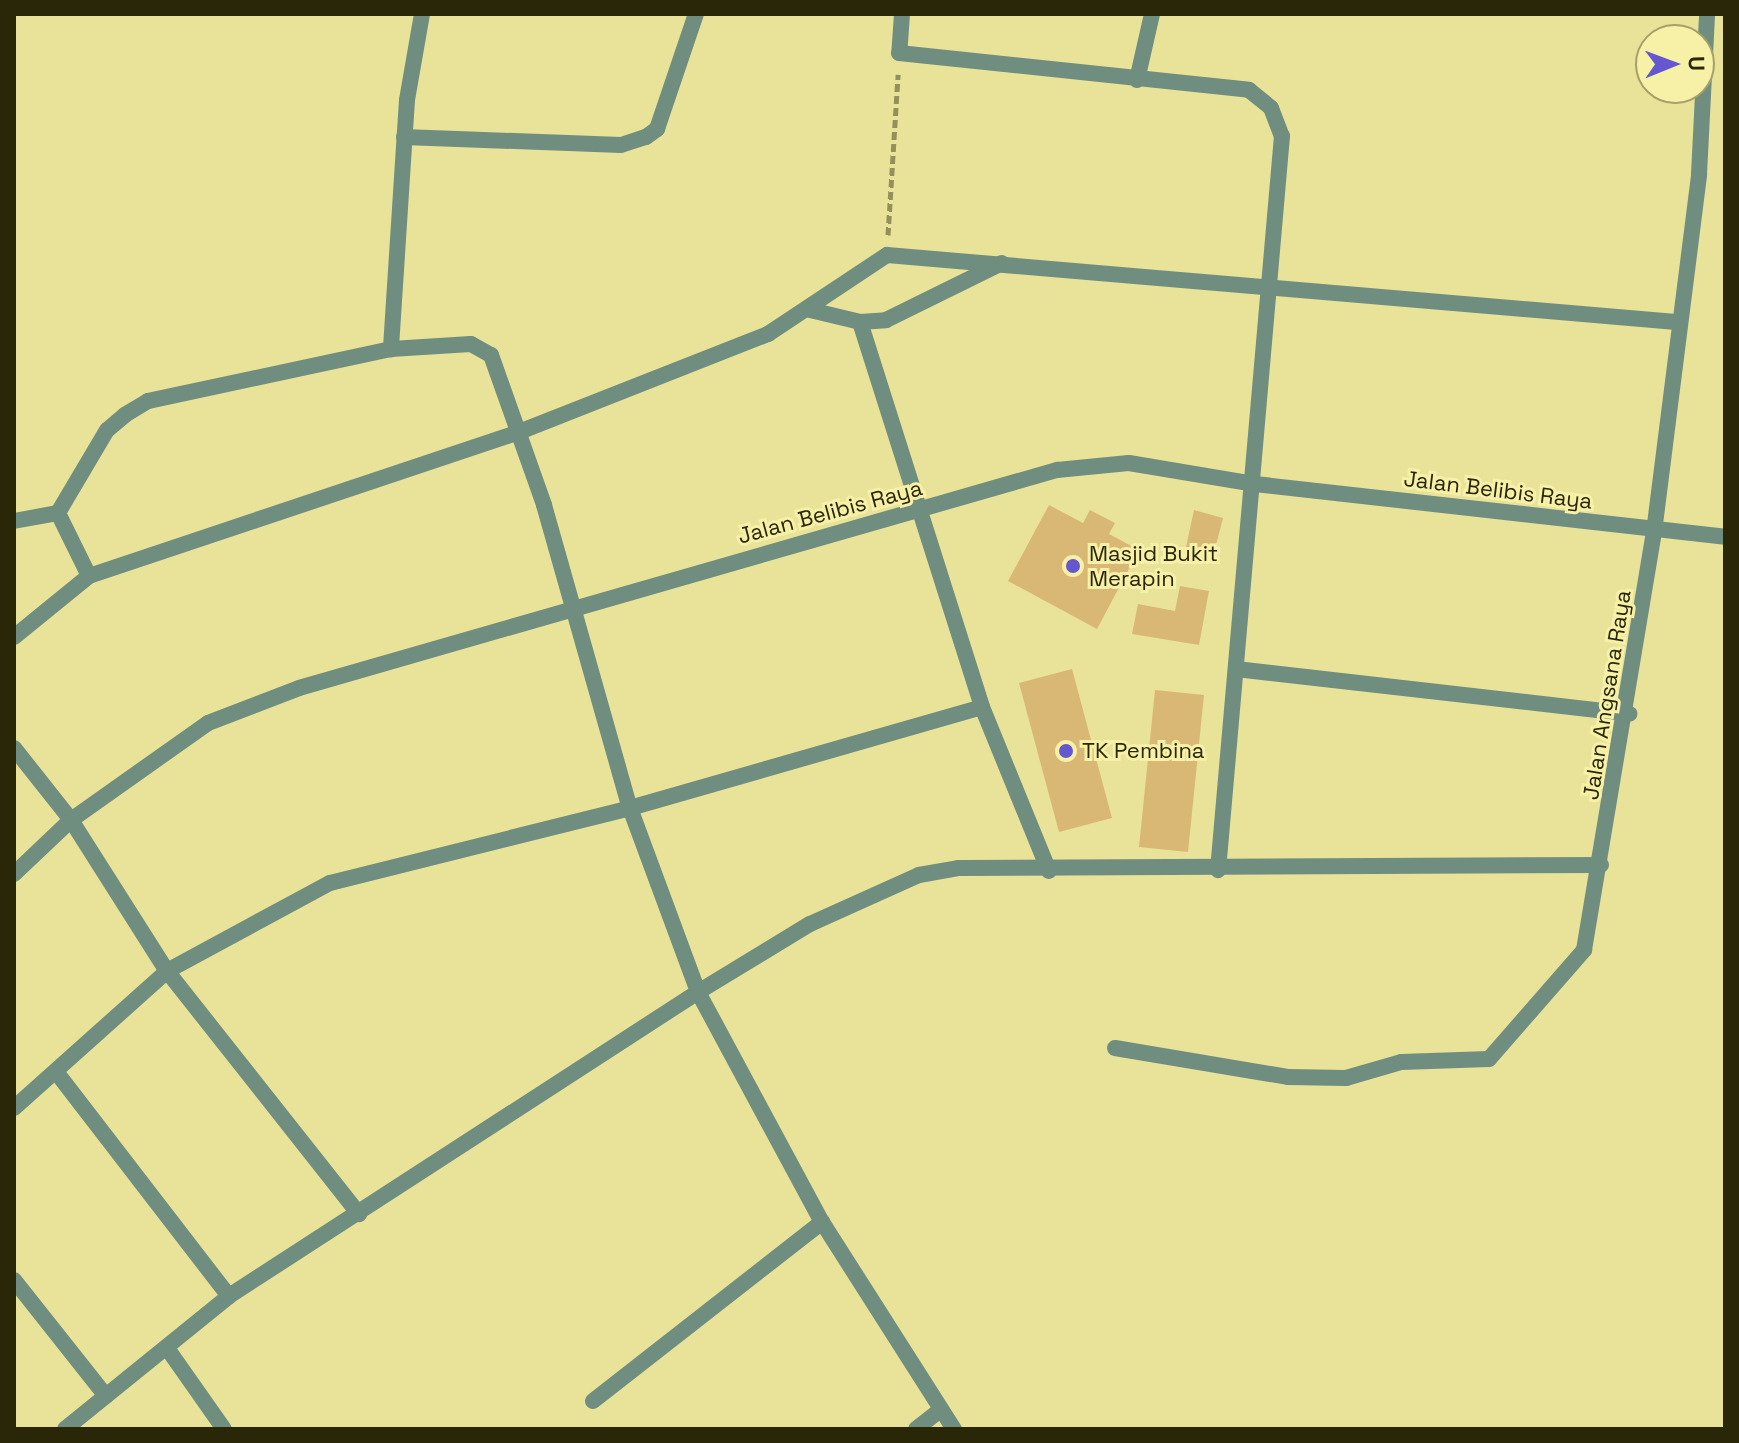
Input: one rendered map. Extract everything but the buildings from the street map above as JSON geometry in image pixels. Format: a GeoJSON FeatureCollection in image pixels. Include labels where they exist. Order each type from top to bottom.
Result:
{"type":"FeatureCollection","features":[{"type":"Feature","properties":{"kind":"street"},"geometry":{"type":"LineString","coordinates":[[391,349],[404,137],[422,14]]}},
{"type":"Feature","properties":{"kind":"street"},"geometry":{"type":"LineString","coordinates":[[404,137],[621,145],[646,137],[657,129],[696,14]]}},
{"type":"Feature","properties":{"kind":"street"},"geometry":{"type":"LineString","coordinates":[[902,14],[899,53],[1249,90],[1271,108],[1282,136],[1255,484],[1218,870]]}},
{"type":"Feature","properties":{"kind":"street"},"geometry":{"type":"LineString","coordinates":[[1137,80],[1152,14]]}},
{"type":"Feature","properties":{"kind":"street","name":"Jalan Angsana Raya"},"geometry":{"type":"LineString","coordinates":[[1115,1048],[1288,1077],[1346,1078],[1401,1062],[1489,1059],[1584,950],[1629,714],[1654,532],[1676,322],[1699,174],[1707,14]]}},
{"type":"Feature","properties":{"kind":"street"},"geometry":{"type":"LineString","coordinates":[[14,637],[89,576],[519,432],[768,334],[887,255],[1004,262],[1676,322]]}},
{"type":"Feature","properties":{"kind":"street"},"geometry":{"type":"LineString","coordinates":[[806,309],[860,322],[886,320],[1004,262]]}},
{"type":"Feature","properties":{"kind":"street"},"geometry":{"type":"LineString","coordinates":[[860,322],[982,707],[1049,871]]}},
{"type":"Feature","properties":{"kind":"street"},"geometry":{"type":"LineString","coordinates":[[14,521],[58,513],[107,430],[148,401],[391,349],[482,346],[519,432],[568,609],[630,808],[698,992],[822,1222],[938,1412],[954,1429]]}},
{"type":"Feature","properties":{"kind":"street","name":"Jalan Belibis Raya"},"geometry":{"type":"LineString","coordinates":[[14,874],[71,820],[208,723],[299,688],[1057,470],[1129,463],[1255,484],[1654,532],[1725,537]]}},
{"type":"Feature","properties":{"kind":"street"},"geometry":{"type":"LineString","coordinates":[[58,513],[89,576]]}},
{"type":"Feature","properties":{"kind":"street"},"geometry":{"type":"LineString","coordinates":[[1236,669],[1629,714]]}},
{"type":"Feature","properties":{"kind":"street"},"geometry":{"type":"LineString","coordinates":[[14,1108],[57,1073],[167,971],[330,883],[630,808],[982,707]]}},
{"type":"Feature","properties":{"kind":"street"},"geometry":{"type":"LineString","coordinates":[[14,748],[71,820],[167,971],[359,1214]]}},
{"type":"Feature","properties":{"kind":"street"},"geometry":{"type":"LineString","coordinates":[[65,1429],[229,1296],[698,992],[810,924],[919,875],[959,868],[1049,871],[1601,865]]}},
{"type":"Feature","properties":{"kind":"street"},"geometry":{"type":"LineString","coordinates":[[57,1073],[229,1296]]}},
{"type":"Feature","properties":{"kind":"street"},"geometry":{"type":"LineString","coordinates":[[593,1401],[822,1222]]}},
{"type":"Feature","properties":{"kind":"street"},"geometry":{"type":"LineString","coordinates":[[14,1280],[106,1396]]}},
{"type":"Feature","properties":{"kind":"street"},"geometry":{"type":"LineString","coordinates":[[167,1348],[224,1429]]}},
{"type":"Feature","properties":{"kind":"street"},"geometry":{"type":"LineString","coordinates":[[916,1429],[938,1412]]}},
{"type":"Feature","properties":{"kind":"path"},"geometry":{"type":"LineString","coordinates":[[887,255],[899,53]]}},
{"type":"Feature","properties":{"kind":"place","name":"Masjid Bukit Merapin"},"geometry":{"type":"Point","coordinates":[1073,566]}},
{"type":"Feature","properties":{"kind":"place","name":"TK Pembina"},"geometry":{"type":"Point","coordinates":[1066,751]}}]}
